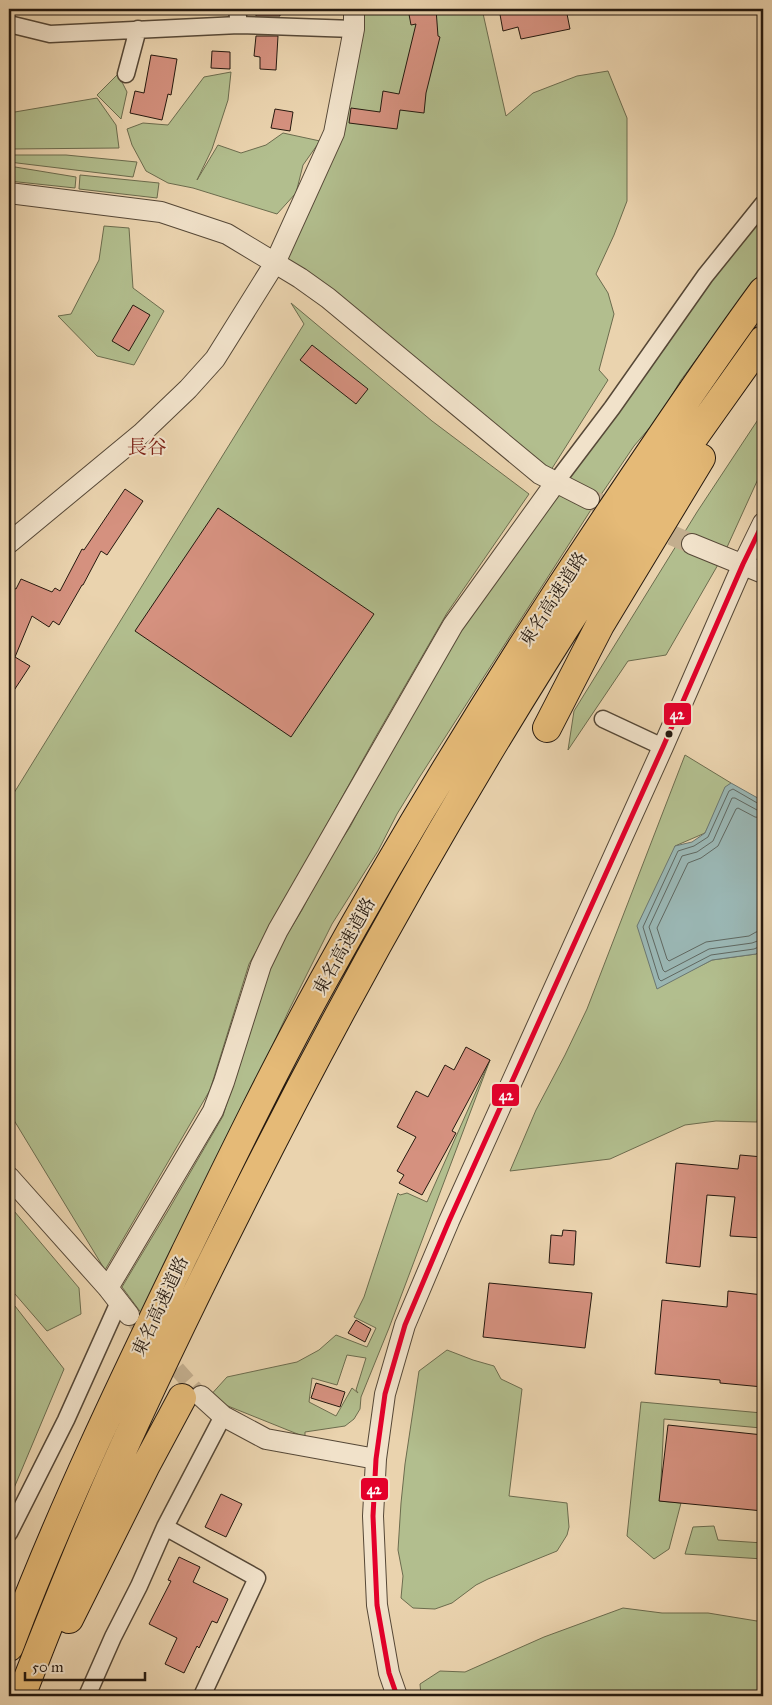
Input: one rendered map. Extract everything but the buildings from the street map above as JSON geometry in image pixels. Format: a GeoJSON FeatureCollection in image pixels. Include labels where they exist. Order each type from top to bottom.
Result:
{"type":"FeatureCollection","features":[{"type":"Feature","properties":{"kind":"highway","name":"東名高速道路"},"geometry":{"type":"LineString","coordinates":[[9,1647],[26,1602],[96,1441],[162,1300],[230,1161],[321,985],[408,833],[511,664],[715,357],[763,291]]}},
{"type":"Feature","properties":{"kind":"highway","name":"東名高速道路"},"geometry":{"type":"LineString","coordinates":[[21,1696],[106,1487],[191,1304],[318,1052],[381,935],[453,811],[591,587],[672,468],[763,340]]}},
{"type":"Feature","properties":{"kind":"highway"},"geometry":{"type":"LineString","coordinates":[[547,728],[600,625],[763,359]]}},
{"type":"Feature","properties":{"kind":"highway"},"geometry":{"type":"LineString","coordinates":[[30,1696],[145,1467],[192,1397]]}},
{"type":"Feature","properties":{"kind":"highway"},"geometry":{"type":"LineString","coordinates":[[9,1636],[26,1602]]}},
{"type":"Feature","properties":{"kind":"street"},"geometry":{"type":"LineString","coordinates":[[9,543],[142,433],[215,360],[275,263],[334,133],[354,29],[354,9]]}},
{"type":"Feature","properties":{"kind":"street"},"geometry":{"type":"LineString","coordinates":[[9,24],[50,34],[138,30],[238,17],[354,29]]}},
{"type":"Feature","properties":{"kind":"street"},"geometry":{"type":"LineString","coordinates":[[126,74],[138,30]]}},
{"type":"Feature","properties":{"kind":"street"},"geometry":{"type":"LineString","coordinates":[[9,193],[161,212],[227,234],[300,278],[328,298],[540,474],[589,499]]}},
{"type":"Feature","properties":{"kind":"street"},"geometry":{"type":"LineString","coordinates":[[9,1533],[66,1420],[119,1302],[213,1111],[224,1082],[260,965],[278,930],[453,625],[612,408],[705,276],[763,204]]}},
{"type":"Feature","properties":{"kind":"street"},"geometry":{"type":"LineString","coordinates":[[397,1696],[389,1673],[377,1605],[373,1516],[376,1459],[385,1394],[405,1325],[449,1221],[742,564],[763,523]]}},
{"type":"Feature","properties":{"kind":"street"},"geometry":{"type":"LineString","coordinates":[[692,544],[763,573]]}},
{"type":"Feature","properties":{"kind":"street"},"geometry":{"type":"LineString","coordinates":[[603,719],[662,747]]}},
{"type":"Feature","properties":{"kind":"street"},"geometry":{"type":"LineString","coordinates":[[9,1177],[119,1302]]}},
{"type":"Feature","properties":{"kind":"street"},"geometry":{"type":"LineString","coordinates":[[192,1397],[266,1439],[376,1459]]}},
{"type":"Feature","properties":{"kind":"street"},"geometry":{"type":"LineString","coordinates":[[87,1696],[165,1527],[223,1416]]}},
{"type":"Feature","properties":{"kind":"street"},"geometry":{"type":"LineString","coordinates":[[165,1527],[257,1578],[202,1696]]}},
{"type":"Feature","properties":{"kind":"green space"},"geometry":{"type":"Polygon","coordinates":[[[359,9],[482,9],[506,116],[533,93],[577,76],[608,71],[627,118],[627,201],[596,274],[608,293],[614,314],[599,370],[608,380],[551,470],[307,275],[282,260],[339,136],[359,9]]]}},
{"type":"Feature","properties":{"kind":"green space"},"geometry":{"type":"Polygon","coordinates":[[[231,72],[228,100],[212,149],[197,180],[218,145],[241,153],[266,145],[283,133],[320,141],[303,165],[296,193],[277,214],[193,188],[168,183],[146,171],[132,145],[127,129],[143,123],[168,125],[204,77],[231,72]]]}},
{"type":"Feature","properties":{"kind":"green space"},"geometry":{"type":"Polygon","coordinates":[[[118,74],[127,92],[121,119],[97,95],[118,74]]]}},
{"type":"Feature","properties":{"kind":"green space"},"geometry":{"type":"Polygon","coordinates":[[[97,98],[116,125],[119,148],[9,149],[9,113],[97,98]]]}},
{"type":"Feature","properties":{"kind":"green space"},"geometry":{"type":"Polygon","coordinates":[[[9,155],[66,155],[137,162],[133,177],[9,162],[9,155]]]}},
{"type":"Feature","properties":{"kind":"green space"},"geometry":{"type":"Polygon","coordinates":[[[9,166],[76,177],[75,188],[9,181],[9,166]]]}},
{"type":"Feature","properties":{"kind":"green space"},"geometry":{"type":"Polygon","coordinates":[[[80,175],[159,183],[157,198],[79,189],[80,175]]]}},
{"type":"Feature","properties":{"kind":"green space"},"geometry":{"type":"Polygon","coordinates":[[[763,204],[763,269],[681,380],[658,418],[634,446],[596,502],[419,778],[397,814],[378,851],[332,924],[290,1008],[145,1318],[122,1287],[223,1116],[267,968],[302,910],[325,865],[350,827],[437,663],[632,388],[666,347],[705,283],[763,204]]]}},
{"type":"Feature","properties":{"kind":"green space"},"geometry":{"type":"Polygon","coordinates":[[[104,226],[129,228],[133,288],[164,311],[134,365],[97,356],[58,316],[71,314],[99,260],[104,226]]]}},
{"type":"Feature","properties":{"kind":"green space"},"geometry":{"type":"Polygon","coordinates":[[[291,303],[432,421],[529,494],[447,613],[249,964],[210,1090],[105,1270],[9,1112],[9,801],[304,324],[291,303]]]}},
{"type":"Feature","properties":{"kind":"green space"},"geometry":{"type":"Polygon","coordinates":[[[763,412],[763,468],[723,556],[666,655],[628,661],[568,750],[574,711],[697,512],[763,412]]]}},
{"type":"Feature","properties":{"kind":"green space"},"geometry":{"type":"Polygon","coordinates":[[[685,755],[731,783],[705,833],[675,846],[692,970],[712,960],[756,954],[763,949],[763,1086],[757,1122],[716,1121],[685,1125],[610,1159],[510,1171],[536,1110],[587,1009],[685,755]]]}},
{"type":"Feature","properties":{"kind":"green space"},"geometry":{"type":"Polygon","coordinates":[[[490,1060],[361,1397],[360,1409],[354,1419],[345,1426],[305,1432],[305,1437],[208,1398],[227,1377],[297,1362],[319,1350],[336,1335],[367,1347],[376,1328],[354,1317],[364,1297],[398,1193],[400,1195],[407,1193],[427,1202],[490,1060]],[[347,1355],[337,1385],[312,1378],[309,1402],[336,1416],[352,1388],[358,1393],[356,1390],[366,1358],[347,1355]]]}},
{"type":"Feature","properties":{"kind":"green space"},"geometry":{"type":"Polygon","coordinates":[[[9,1205],[79,1288],[81,1314],[47,1331],[15,1294],[9,1300],[9,1205]]]}},
{"type":"Feature","properties":{"kind":"green space"},"geometry":{"type":"Polygon","coordinates":[[[15,1306],[64,1369],[9,1500],[9,1319],[15,1306]]]}},
{"type":"Feature","properties":{"kind":"green space"},"geometry":{"type":"Polygon","coordinates":[[[447,1350],[494,1366],[501,1379],[522,1389],[509,1496],[567,1503],[569,1527],[567,1535],[557,1551],[488,1579],[476,1585],[452,1603],[435,1609],[413,1608],[401,1598],[403,1576],[398,1550],[405,1464],[419,1371],[447,1350]]]}},
{"type":"Feature","properties":{"kind":"green space"},"geometry":{"type":"Polygon","coordinates":[[[641,1402],[762,1413],[761,1428],[664,1419],[660,1501],[681,1503],[669,1549],[654,1559],[627,1536],[641,1402]]]}},
{"type":"Feature","properties":{"kind":"green space"},"geometry":{"type":"Polygon","coordinates":[[[714,1526],[718,1540],[763,1543],[763,1559],[685,1554],[693,1527],[714,1526]]]}},
{"type":"Feature","properties":{"kind":"green space"},"geometry":{"type":"Polygon","coordinates":[[[623,1608],[662,1613],[708,1613],[763,1622],[763,1696],[421,1696],[420,1684],[440,1671],[465,1672],[544,1637],[623,1608]]]}},
{"type":"Feature","properties":{"kind":"water"},"geometry":{"type":"Polygon","coordinates":[[[731,783],[763,801],[763,949],[756,954],[712,960],[657,989],[637,926],[675,846],[692,842],[705,833],[725,787],[731,783]]]}},
{"type":"Feature","properties":{"kind":"tunnel"},"geometry":{"type":"LineString","coordinates":[[589,499],[692,544]]}},
{"type":"Feature","properties":{"kind":"tunnel"},"geometry":{"type":"LineString","coordinates":[[129,1315],[201,1396]]}},
{"type":"Feature","properties":{"kind":"transit line","name":"42"},"geometry":{"type":"LineString","coordinates":[[397,1696],[389,1673],[377,1605],[373,1516],[376,1459],[385,1394],[405,1325],[449,1221],[763,523]]}},
{"type":"Feature","properties":{"kind":"district","name":"長谷"},"geometry":{"type":"Point","coordinates":[147,447]}}]}
